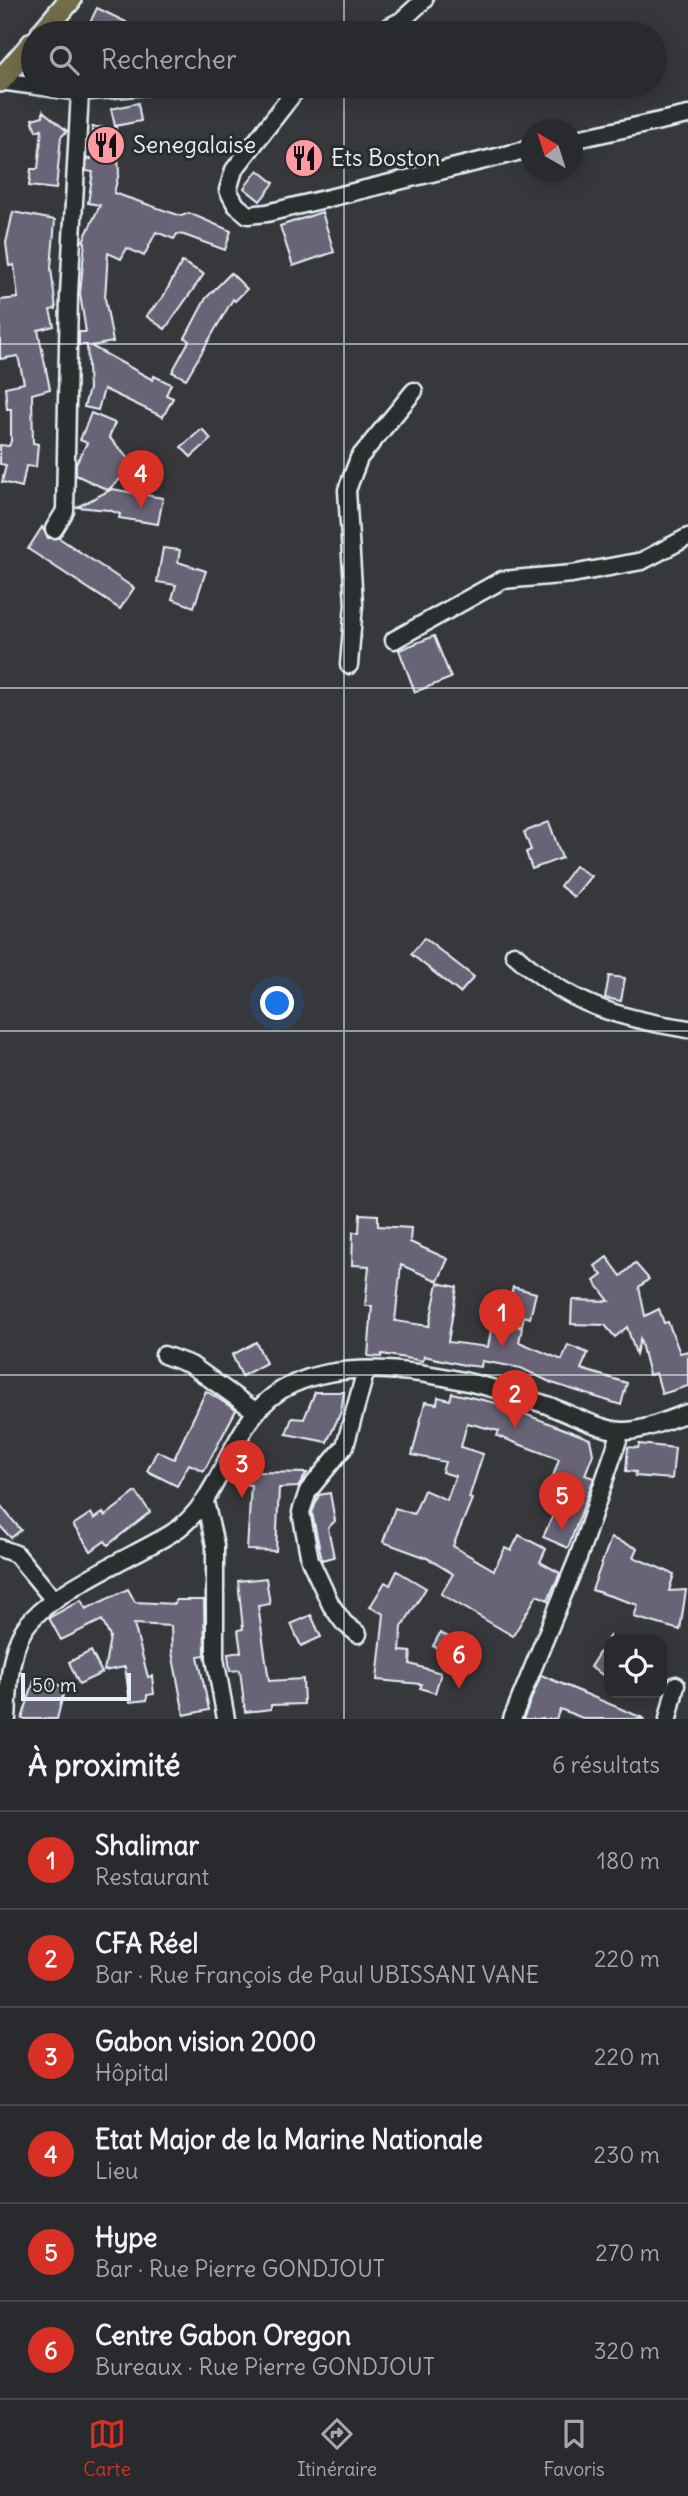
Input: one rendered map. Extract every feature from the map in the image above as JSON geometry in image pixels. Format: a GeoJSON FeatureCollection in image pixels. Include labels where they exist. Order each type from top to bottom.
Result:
{"type":"FeatureCollection","features":[{"type":"Feature","properties":{"kind":"main road"},"geometry":{"type":"LineString","coordinates":[[52,21],[70,0]]}},
{"type":"Feature","properties":{"kind":"main road"},"geometry":{"type":"LineString","coordinates":[[0,81],[21,57]]}},
{"type":"Feature","properties":{"kind":"street"},"geometry":{"type":"LineString","coordinates":[[401,21],[424,0]]}},
{"type":"Feature","properties":{"kind":"street"},"geometry":{"type":"LineString","coordinates":[[0,81],[21,84]]}},
{"type":"Feature","properties":{"kind":"street"},"geometry":{"type":"LineString","coordinates":[[54,528],[65,511],[69,294],[80,98]]}},
{"type":"Feature","properties":{"kind":"street"},"geometry":{"type":"LineString","coordinates":[[290,98],[234,170],[228,190],[236,205],[248,215],[267,214],[520,151]]}},
{"type":"Feature","properties":{"kind":"street"},"geometry":{"type":"LineString","coordinates":[[583,138],[688,115]]}},
{"type":"Feature","properties":{"kind":"street"},"geometry":{"type":"LineString","coordinates":[[349,665],[354,604],[347,490],[359,458],[414,391]]}},
{"type":"Feature","properties":{"kind":"street"},"geometry":{"type":"LineString","coordinates":[[394,640],[502,580],[572,574],[642,561],[688,537]]}},
{"type":"Feature","properties":{"kind":"street"},"geometry":{"type":"LineString","coordinates":[[514,954],[551,985],[590,1007],[644,1023],[688,1029]]}},
{"type":"Feature","properties":{"kind":"street"},"geometry":{"type":"LineString","coordinates":[[163,1355],[191,1365],[255,1411]]}},
{"type":"Feature","properties":{"kind":"street"},"geometry":{"type":"LineString","coordinates":[[358,1634],[344,1623],[331,1605],[310,1560],[301,1512],[308,1491],[345,1446],[366,1370]]}},
{"type":"Feature","properties":{"kind":"street"},"geometry":{"type":"LineString","coordinates":[[7,1719],[9,1679],[17,1644],[33,1618],[54,1601],[174,1531],[195,1515],[205,1502],[233,1445],[255,1411],[267,1399],[293,1383],[366,1370],[418,1375],[499,1390],[621,1431],[688,1413]]}},
{"type":"Feature","properties":{"kind":"street"},"geometry":{"type":"LineString","coordinates":[[512,1719],[578,1558],[621,1431]]}},
{"type":"Feature","properties":{"kind":"street"},"geometry":{"type":"LineString","coordinates":[[205,1502],[215,1545],[215,1658],[226,1719]]}},
{"type":"Feature","properties":{"kind":"street"},"geometry":{"type":"LineString","coordinates":[[0,1548],[16,1554],[54,1601]]}},
{"type":"Feature","properties":{"kind":"street"},"geometry":{"type":"LineString","coordinates":[[668,1719],[676,1685]]}},
{"type":"Feature","properties":{"kind":"building"},"geometry":{"type":"Polygon","coordinates":[[[97,8],[124,21],[91,21],[97,8]]]}},
{"type":"Feature","properties":{"kind":"building"},"geometry":{"type":"Polygon","coordinates":[[[138,103],[141,121],[115,126],[111,109],[138,103]]]}},
{"type":"Feature","properties":{"kind":"building"},"geometry":{"type":"Polygon","coordinates":[[[43,111],[67,131],[61,137],[56,189],[29,186],[31,169],[38,169],[42,129],[36,131],[32,119],[43,116],[43,111]]]}},
{"type":"Feature","properties":{"kind":"building"},"geometry":{"type":"Polygon","coordinates":[[[92,127],[116,128],[119,173],[114,193],[181,216],[189,213],[231,231],[225,250],[184,235],[177,234],[174,239],[156,232],[144,256],[127,248],[121,259],[108,253],[105,298],[113,342],[91,346],[153,380],[154,376],[171,384],[166,395],[173,398],[163,417],[104,389],[98,410],[84,407],[89,389],[87,345],[79,345],[79,332],[86,332],[80,294],[83,241],[100,205],[88,203],[93,172],[86,171],[87,158],[91,159],[92,127]]]}},
{"type":"Feature","properties":{"kind":"building"},"geometry":{"type":"Polygon","coordinates":[[[258,170],[274,183],[260,201],[244,188],[258,170]]]}},
{"type":"Feature","properties":{"kind":"building"},"geometry":{"type":"Polygon","coordinates":[[[13,212],[55,220],[51,268],[56,309],[50,310],[54,326],[38,330],[50,389],[32,394],[33,443],[38,444],[36,467],[26,466],[22,487],[2,482],[6,465],[0,464],[0,445],[9,446],[11,441],[11,409],[7,409],[5,387],[24,383],[18,356],[0,359],[0,300],[18,298],[14,265],[9,266],[6,243],[13,212]]]}},
{"type":"Feature","properties":{"kind":"building"},"geometry":{"type":"Polygon","coordinates":[[[322,212],[334,252],[293,266],[280,226],[322,212]]]}},
{"type":"Feature","properties":{"kind":"building"},"geometry":{"type":"Polygon","coordinates":[[[182,262],[204,274],[165,329],[146,316],[163,297],[182,262]]]}},
{"type":"Feature","properties":{"kind":"building"},"geometry":{"type":"Polygon","coordinates":[[[231,273],[247,289],[235,301],[233,299],[186,379],[172,372],[189,341],[185,338],[206,298],[231,273]]]}},
{"type":"Feature","properties":{"kind":"building"},"geometry":{"type":"Polygon","coordinates":[[[91,413],[115,423],[109,437],[135,466],[108,490],[76,475],[76,464],[87,443],[80,440],[91,413]]]}},
{"type":"Feature","properties":{"kind":"building"},"geometry":{"type":"Polygon","coordinates":[[[202,429],[211,439],[191,457],[181,447],[202,429]]]}},
{"type":"Feature","properties":{"kind":"building"},"geometry":{"type":"Polygon","coordinates":[[[112,489],[163,498],[158,524],[119,518],[120,514],[109,510],[77,507],[112,489]]]}},
{"type":"Feature","properties":{"kind":"building"},"geometry":{"type":"Polygon","coordinates":[[[42,527],[48,538],[59,538],[134,588],[120,609],[28,549],[42,527]]]}},
{"type":"Feature","properties":{"kind":"building"},"geometry":{"type":"Polygon","coordinates":[[[163,548],[180,550],[178,562],[206,571],[194,607],[172,599],[176,585],[157,582],[163,548]]]}},
{"type":"Feature","properties":{"kind":"building"},"geometry":{"type":"Polygon","coordinates":[[[434,636],[451,678],[415,692],[399,650],[434,636]]]}},
{"type":"Feature","properties":{"kind":"building"},"geometry":{"type":"Polygon","coordinates":[[[549,822],[562,858],[532,869],[526,852],[531,850],[524,832],[549,822]]]}},
{"type":"Feature","properties":{"kind":"building"},"geometry":{"type":"Polygon","coordinates":[[[575,866],[591,876],[574,897],[560,886],[575,866]]]}},
{"type":"Feature","properties":{"kind":"building"},"geometry":{"type":"Polygon","coordinates":[[[424,938],[474,977],[460,993],[411,954],[424,938]]]}},
{"type":"Feature","properties":{"kind":"building"},"geometry":{"type":"Polygon","coordinates":[[[609,976],[625,978],[621,1001],[605,998],[609,976]]]}},
{"type":"Feature","properties":{"kind":"building"},"geometry":{"type":"Polygon","coordinates":[[[360,1214],[378,1215],[378,1226],[411,1228],[410,1242],[448,1259],[438,1281],[401,1265],[395,1321],[429,1326],[438,1283],[457,1287],[448,1342],[488,1347],[494,1315],[505,1317],[513,1287],[536,1293],[530,1318],[524,1316],[522,1326],[517,1326],[522,1328],[519,1342],[562,1360],[568,1345],[588,1353],[581,1369],[627,1383],[621,1405],[552,1383],[521,1368],[482,1361],[481,1367],[464,1365],[424,1356],[423,1361],[382,1354],[381,1357],[368,1356],[372,1306],[365,1306],[369,1266],[352,1265],[353,1232],[359,1232],[360,1214]]]}},
{"type":"Feature","properties":{"kind":"building"},"geometry":{"type":"Polygon","coordinates":[[[607,1257],[621,1276],[635,1263],[649,1279],[639,1287],[645,1316],[659,1309],[664,1323],[668,1322],[680,1353],[688,1351],[688,1386],[662,1394],[656,1373],[649,1375],[640,1339],[636,1354],[627,1327],[615,1337],[605,1325],[571,1324],[572,1300],[609,1301],[594,1281],[602,1275],[595,1266],[607,1257]]]}},
{"type":"Feature","properties":{"kind":"building"},"geometry":{"type":"Polygon","coordinates":[[[256,1342],[266,1363],[242,1376],[232,1355],[256,1342]]]}},
{"type":"Feature","properties":{"kind":"building"},"geometry":{"type":"Polygon","coordinates":[[[206,1391],[236,1410],[204,1471],[189,1464],[177,1486],[147,1471],[157,1451],[174,1459],[206,1391]]]}},
{"type":"Feature","properties":{"kind":"building"},"geometry":{"type":"Polygon","coordinates":[[[315,1392],[344,1392],[341,1412],[327,1442],[286,1434],[292,1418],[304,1419],[315,1392]]]}},
{"type":"Feature","properties":{"kind":"building"},"geometry":{"type":"Polygon","coordinates":[[[452,1393],[496,1403],[590,1439],[593,1454],[585,1475],[594,1478],[568,1548],[543,1537],[562,1496],[548,1491],[559,1459],[497,1436],[499,1431],[467,1423],[461,1447],[483,1454],[469,1498],[472,1499],[453,1546],[494,1570],[505,1548],[511,1551],[519,1535],[546,1549],[540,1562],[560,1573],[548,1600],[537,1595],[513,1636],[441,1594],[453,1574],[427,1558],[383,1542],[395,1508],[414,1514],[424,1490],[447,1500],[455,1476],[442,1472],[445,1462],[412,1455],[425,1402],[437,1404],[438,1397],[450,1400],[452,1393]]]}},
{"type":"Feature","properties":{"kind":"building"},"geometry":{"type":"Polygon","coordinates":[[[639,1444],[675,1448],[672,1479],[635,1476],[636,1472],[626,1471],[628,1447],[638,1448],[639,1444]]]}},
{"type":"Feature","properties":{"kind":"building"},"geometry":{"type":"Polygon","coordinates":[[[239,1460],[257,1463],[257,1472],[307,1473],[298,1487],[279,1488],[276,1551],[247,1550],[251,1485],[232,1483],[239,1460]]]}},
{"type":"Feature","properties":{"kind":"building"},"geometry":{"type":"Polygon","coordinates":[[[136,1492],[150,1512],[108,1545],[105,1541],[91,1551],[73,1525],[91,1513],[94,1519],[103,1513],[105,1516],[136,1492]]]}},
{"type":"Feature","properties":{"kind":"building"},"geometry":{"type":"Polygon","coordinates":[[[330,1493],[335,1521],[328,1528],[334,1557],[322,1560],[312,1513],[319,1495],[330,1493]]]}},
{"type":"Feature","properties":{"kind":"building"},"geometry":{"type":"Polygon","coordinates":[[[0,1505],[21,1530],[11,1538],[0,1526],[0,1505]]]}},
{"type":"Feature","properties":{"kind":"building"},"geometry":{"type":"Polygon","coordinates":[[[611,1538],[637,1548],[633,1557],[674,1574],[669,1591],[686,1590],[680,1630],[634,1617],[638,1605],[592,1590],[611,1538]]]}},
{"type":"Feature","properties":{"kind":"building"},"geometry":{"type":"Polygon","coordinates":[[[397,1571],[426,1588],[402,1627],[400,1651],[411,1652],[410,1664],[441,1673],[435,1693],[420,1688],[422,1684],[377,1680],[384,1614],[370,1607],[385,1582],[390,1585],[397,1571]]]}},
{"type":"Feature","properties":{"kind":"building"},"geometry":{"type":"Polygon","coordinates":[[[266,1578],[270,1604],[258,1606],[269,1681],[303,1679],[304,1704],[271,1705],[271,1709],[245,1712],[240,1670],[230,1671],[228,1654],[241,1652],[238,1630],[243,1629],[238,1581],[266,1578]]]}},
{"type":"Feature","properties":{"kind":"building"},"geometry":{"type":"Polygon","coordinates":[[[128,1589],[135,1602],[175,1604],[176,1600],[204,1600],[205,1655],[198,1656],[209,1710],[184,1715],[172,1652],[171,1626],[134,1624],[148,1677],[152,1676],[154,1694],[147,1695],[147,1700],[130,1702],[125,1667],[104,1671],[110,1637],[102,1620],[61,1640],[49,1618],[81,1600],[86,1609],[128,1589]]]}},
{"type":"Feature","properties":{"kind":"building"},"geometry":{"type":"Polygon","coordinates":[[[311,1615],[321,1637],[301,1646],[291,1624],[311,1615]]]}},
{"type":"Feature","properties":{"kind":"building"},"geometry":{"type":"Polygon","coordinates":[[[440,1633],[459,1642],[452,1656],[433,1646],[440,1633]]]}},
{"type":"Feature","properties":{"kind":"building"},"geometry":{"type":"Polygon","coordinates":[[[604,1645],[604,1676],[590,1667],[604,1645]]]}},
{"type":"Feature","properties":{"kind":"building"},"geometry":{"type":"Polygon","coordinates":[[[91,1651],[102,1673],[79,1684],[69,1662],[91,1651]]]}},
{"type":"Feature","properties":{"kind":"building"},"geometry":{"type":"Polygon","coordinates":[[[541,1675],[645,1719],[585,1719],[560,1709],[556,1719],[523,1719],[541,1675]]]}},
{"type":"Feature","properties":{"kind":"building"},"geometry":{"type":"Polygon","coordinates":[[[35,1678],[65,1687],[57,1719],[22,1719],[35,1678]]]}},
{"type":"Feature","properties":{"kind":"place","name":"Senegalaise"},"geometry":{"type":"Point","coordinates":[106,145]}},
{"type":"Feature","properties":{"kind":"place","name":"Ets Boston"},"geometry":{"type":"Point","coordinates":[304,158]}},
{"type":"Feature","properties":{"kind":"place","name":"Etat Major de la Marine Nationale"},"geometry":{"type":"Point","coordinates":[141,508]}},
{"type":"Feature","properties":{"kind":"place","name":"Shalimar"},"geometry":{"type":"Point","coordinates":[502,1347]}},
{"type":"Feature","properties":{"kind":"place","name":"CFA Réel"},"geometry":{"type":"Point","coordinates":[515,1428]}},
{"type":"Feature","properties":{"kind":"place","name":"Gabon vision 2000"},"geometry":{"type":"Point","coordinates":[242,1498]}},
{"type":"Feature","properties":{"kind":"place","name":"Hype"},"geometry":{"type":"Point","coordinates":[562,1530]}},
{"type":"Feature","properties":{"kind":"place","name":"Centre Gabon Oregon"},"geometry":{"type":"Point","coordinates":[459,1689]}}]}
